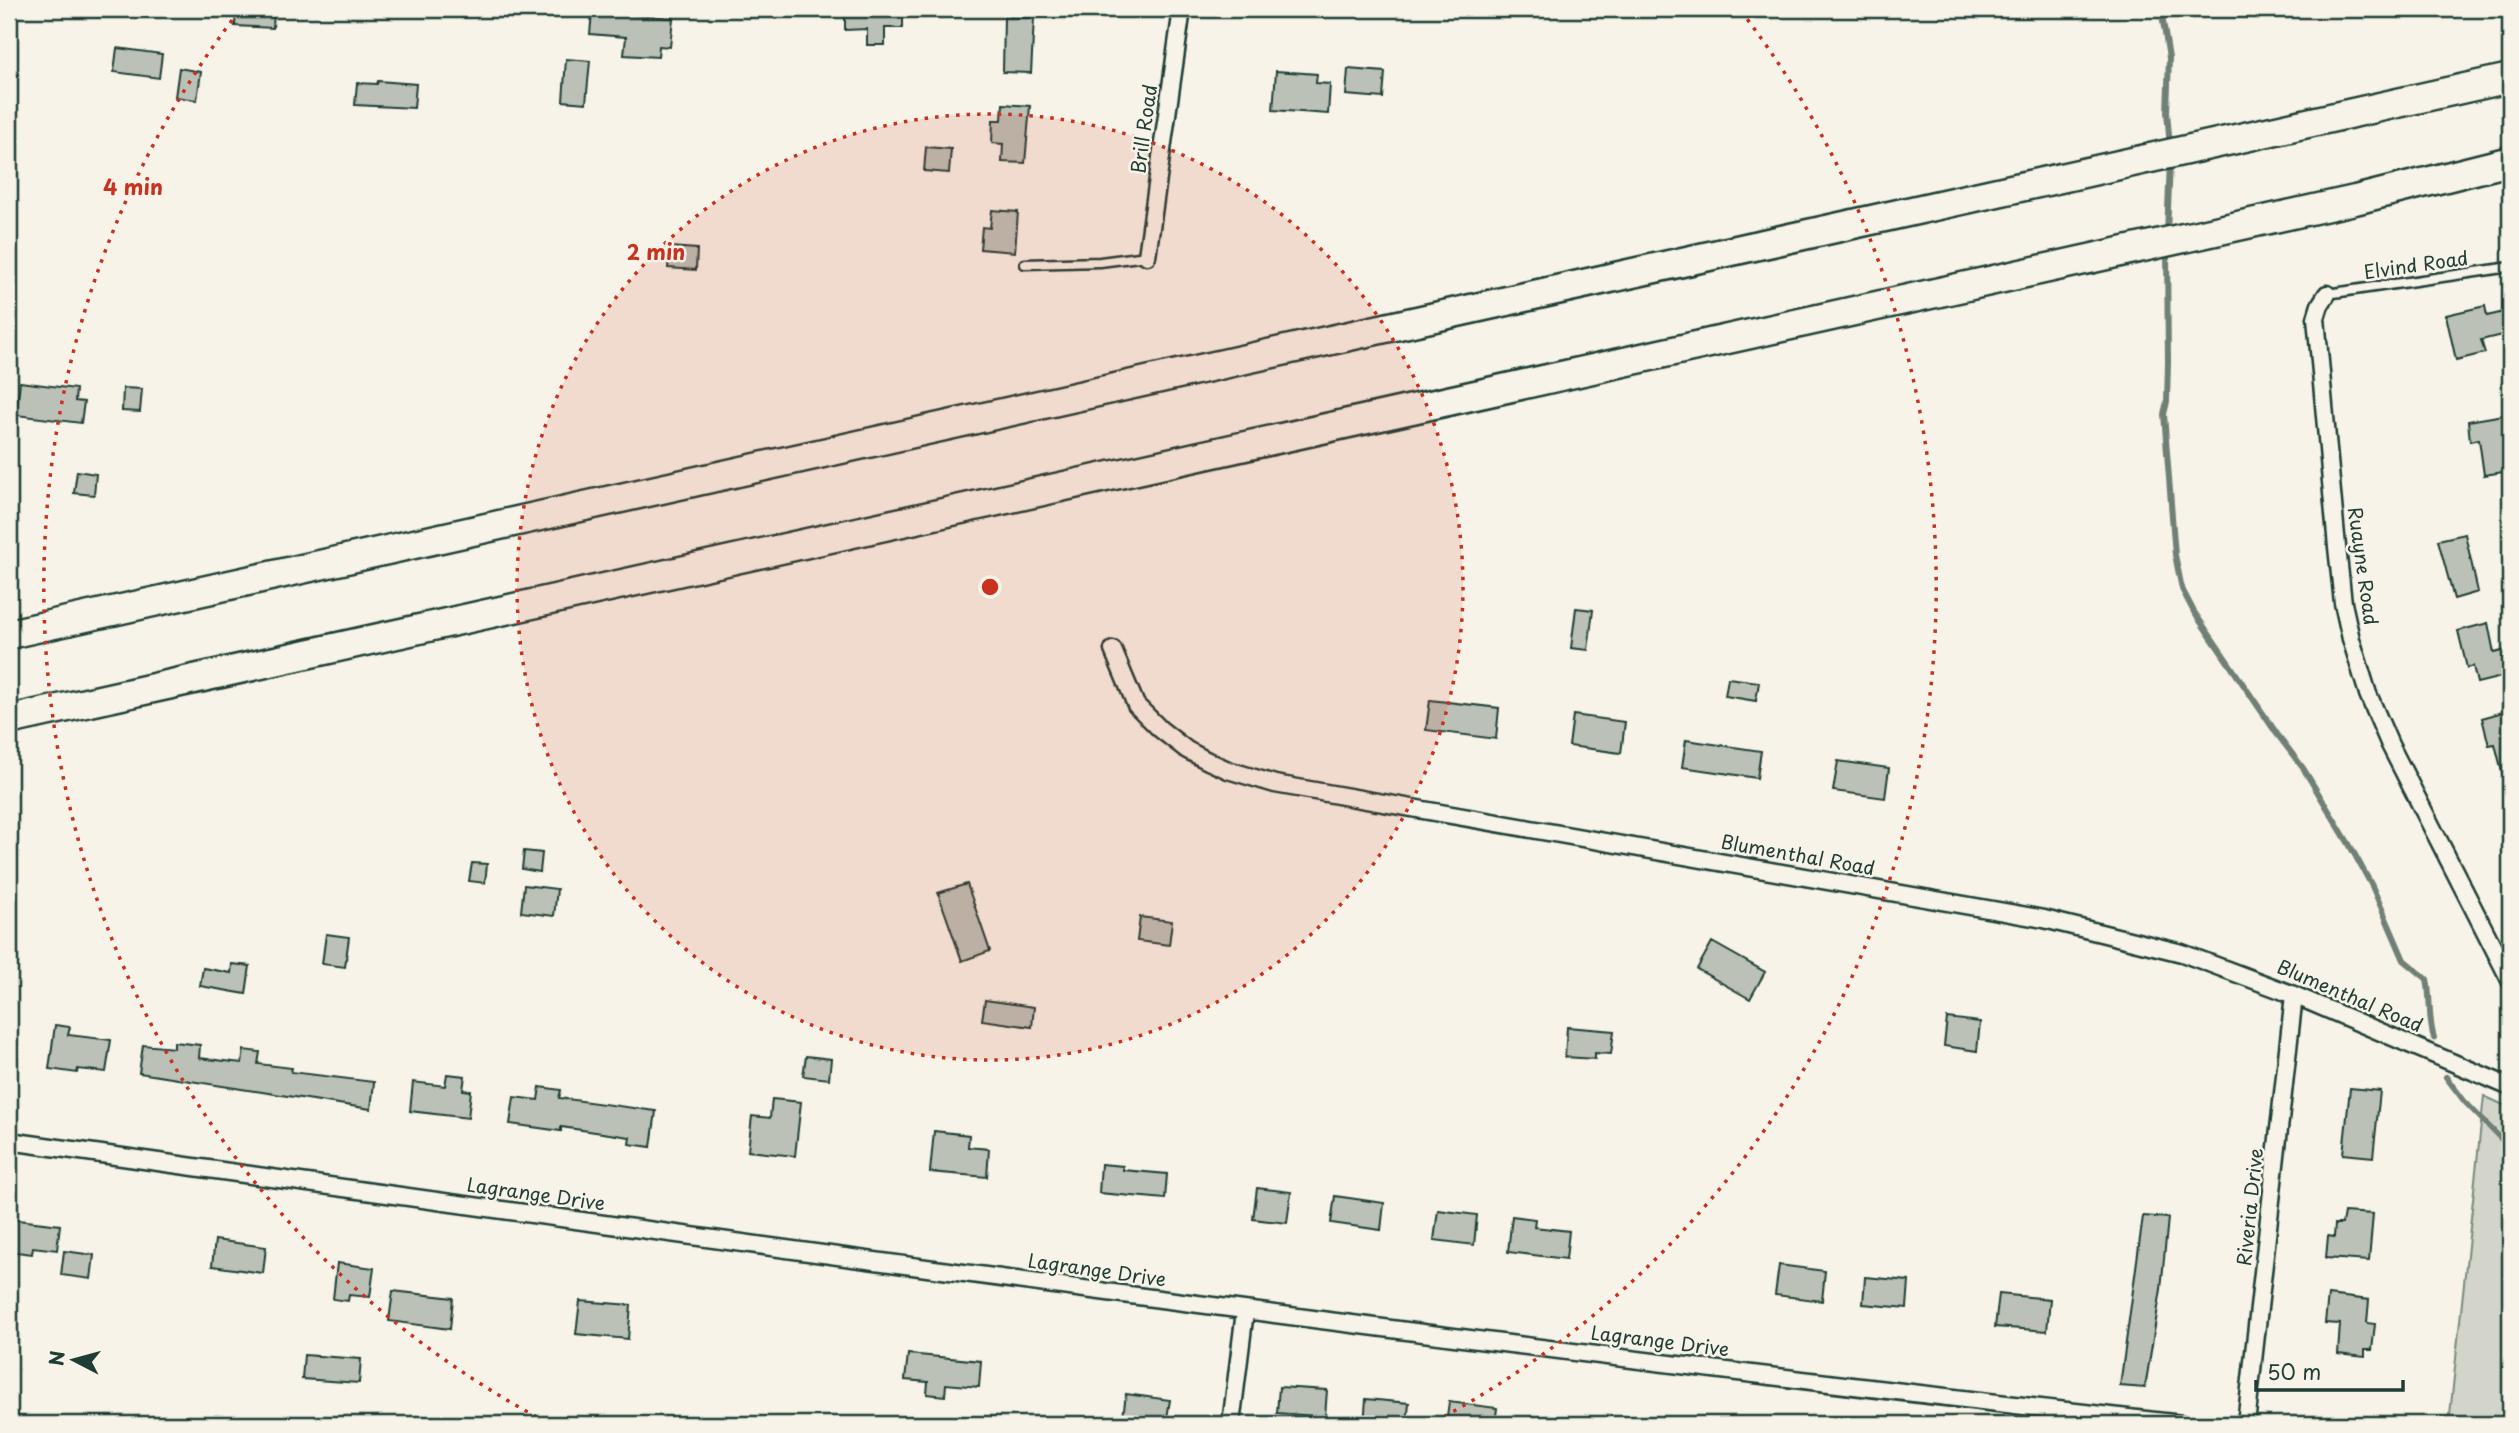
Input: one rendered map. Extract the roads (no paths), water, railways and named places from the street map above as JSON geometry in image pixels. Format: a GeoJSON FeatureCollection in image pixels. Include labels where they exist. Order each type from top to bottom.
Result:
{"type":"FeatureCollection","features":[{"type":"Feature","properties":{"kind":"highway"},"geometry":{"type":"LineString","coordinates":[[9,634],[2510,78]]}},
{"type":"Feature","properties":{"kind":"highway"},"geometry":{"type":"LineString","coordinates":[[9,720],[2355,200],[2510,161]]}},
{"type":"Feature","properties":{"kind":"street","name":"Brill Road"},"geometry":{"type":"LineString","coordinates":[[1147,256],[1182,9]]}},
{"type":"Feature","properties":{"kind":"street","name":"Ruayne Road"},"geometry":{"type":"LineString","coordinates":[[2327,294],[2316,318],[2343,603],[2351,639],[2368,694],[2390,745],[2510,980]]}},
{"type":"Feature","properties":{"kind":"street","name":"Blumenthal Road"},"geometry":{"type":"LineString","coordinates":[[1113,650],[1136,705],[1160,729],[1208,761],[1255,778],[1351,798],[2044,919],[2199,959],[2294,995],[2510,1087]]}},
{"type":"Feature","properties":{"kind":"street","name":"Riveria Drive"},"geometry":{"type":"LineString","coordinates":[[2246,1424],[2294,995]]}},
{"type":"Feature","properties":{"kind":"street","name":"Lagrange Drive"},"geometry":{"type":"LineString","coordinates":[[9,1141],[783,1250],[1245,1311],[2182,1424]]}},
{"type":"Feature","properties":{"kind":"street"},"geometry":{"type":"LineString","coordinates":[[1231,1424],[1245,1311]]}},
{"type":"Feature","properties":{"kind":"lane"},"geometry":{"type":"LineString","coordinates":[[1025,264],[1100,262],[1147,256]]}},
{"type":"Feature","properties":{"kind":"lane","name":"Elvind Road"},"geometry":{"type":"LineString","coordinates":[[2327,294],[2510,267]]}},
{"type":"Feature","properties":{"kind":"waterway"},"geometry":{"type":"LineString","coordinates":[[2161,9],[2169,58],[2167,112],[2170,147]]}},
{"type":"Feature","properties":{"kind":"waterway"},"geometry":{"type":"LineString","coordinates":[[2167,234],[2170,161]]}},
{"type":"Feature","properties":{"kind":"waterway"},"geometry":{"type":"LineString","coordinates":[[2167,248],[2168,362],[2164,414],[2175,555],[2182,589],[2194,612],[2303,768],[2349,844],[2372,886],[2404,960],[2427,979],[2434,1038]]}},
{"type":"Feature","properties":{"kind":"waterway"},"geometry":{"type":"LineString","coordinates":[[2446,1077],[2465,1102],[2510,1148]]}}]}
